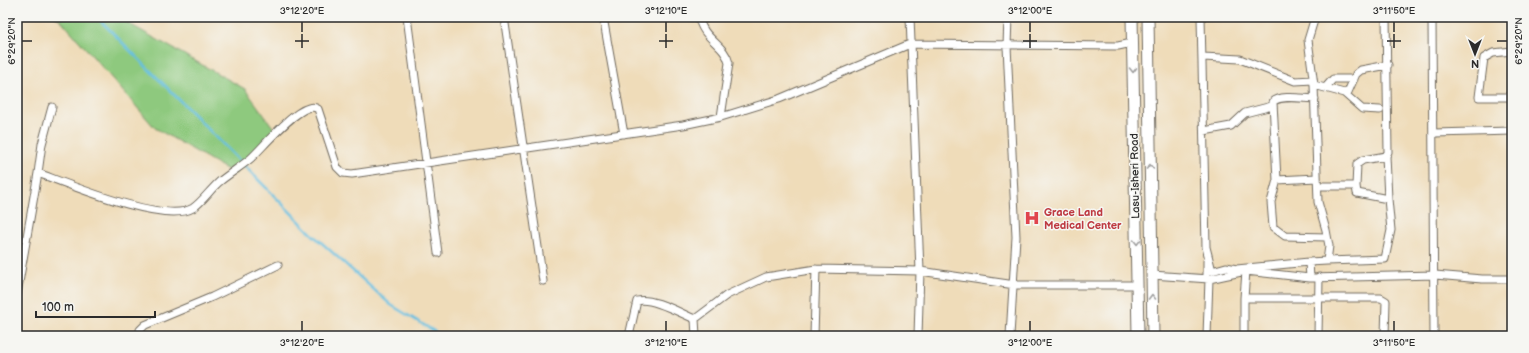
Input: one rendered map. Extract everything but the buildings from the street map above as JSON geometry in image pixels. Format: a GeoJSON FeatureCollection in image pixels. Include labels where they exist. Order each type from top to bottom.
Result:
{"type":"FeatureCollection","features":[{"type":"Feature","properties":{"kind":"main road","name":"Lasu-Isheri Road"},"geometry":{"type":"LineString","coordinates":[[1132,17],[1138,336]]}},
{"type":"Feature","properties":{"kind":"main road","name":"Lasu-Isheri Road"},"geometry":{"type":"LineString","coordinates":[[1148,17],[1153,336]]}},
{"type":"Feature","properties":{"kind":"street"},"geometry":{"type":"LineString","coordinates":[[408,17],[438,253]]}},
{"type":"Feature","properties":{"kind":"street"},"geometry":{"type":"LineString","coordinates":[[504,17],[543,281]]}},
{"type":"Feature","properties":{"kind":"street"},"geometry":{"type":"LineString","coordinates":[[603,17],[624,134]]}},
{"type":"Feature","properties":{"kind":"street"},"geometry":{"type":"LineString","coordinates":[[699,17],[700,26],[704,32],[728,55],[729,63],[721,117]]}},
{"type":"Feature","properties":{"kind":"street"},"geometry":{"type":"LineString","coordinates":[[910,17],[920,271],[918,336]]}},
{"type":"Feature","properties":{"kind":"street"},"geometry":{"type":"LineString","coordinates":[[1008,17],[1007,46],[1016,237],[1015,285],[1010,336]]}},
{"type":"Feature","properties":{"kind":"street"},"geometry":{"type":"LineString","coordinates":[[1201,17],[1203,57],[1206,276],[1208,279],[1207,336]]}},
{"type":"Feature","properties":{"kind":"street"},"geometry":{"type":"LineString","coordinates":[[1314,17],[1308,40],[1314,82],[1318,202],[1329,246],[1327,261]]}},
{"type":"Feature","properties":{"kind":"street"},"geometry":{"type":"LineString","coordinates":[[1206,249],[1212,271],[1226,267],[1237,269],[1309,262],[1385,260],[1391,230],[1386,156],[1389,148],[1386,17]]}},
{"type":"Feature","properties":{"kind":"street"},"geometry":{"type":"LineString","coordinates":[[1432,17],[1435,275],[1434,336]]}},
{"type":"Feature","properties":{"kind":"street"},"geometry":{"type":"LineString","coordinates":[[38,173],[127,205],[169,212],[192,208],[220,182],[251,158],[276,132],[300,111],[311,107],[318,109],[337,167],[343,173],[352,174],[683,125],[721,117],[779,100],[910,44],[1118,46],[1132,43]]}},
{"type":"Feature","properties":{"kind":"street"},"geometry":{"type":"LineString","coordinates":[[1512,50],[1493,53],[1484,58],[1480,97],[1512,97]]}},
{"type":"Feature","properties":{"kind":"street"},"geometry":{"type":"LineString","coordinates":[[1203,57],[1240,59],[1295,81],[1314,82],[1325,88],[1344,93],[1362,109],[1380,110]]}},
{"type":"Feature","properties":{"kind":"street"},"geometry":{"type":"LineString","coordinates":[[1344,93],[1348,92],[1354,79],[1362,70],[1388,65]]}},
{"type":"Feature","properties":{"kind":"street"},"geometry":{"type":"LineString","coordinates":[[1325,88],[1333,79],[1354,79]]}},
{"type":"Feature","properties":{"kind":"street"},"geometry":{"type":"LineString","coordinates":[[1315,99],[1278,99],[1274,100],[1272,106],[1277,180],[1271,202],[1273,227],[1285,236],[1327,237]]}},
{"type":"Feature","properties":{"kind":"street"},"geometry":{"type":"LineString","coordinates":[[1204,131],[1231,126],[1245,113],[1272,106]]}},
{"type":"Feature","properties":{"kind":"street"},"geometry":{"type":"LineString","coordinates":[[17,294],[20,252],[38,173],[42,144],[52,107]]}},
{"type":"Feature","properties":{"kind":"street"},"geometry":{"type":"LineString","coordinates":[[1434,133],[1512,131]]}},
{"type":"Feature","properties":{"kind":"street"},"geometry":{"type":"LineString","coordinates":[[1386,156],[1363,160],[1357,164],[1356,186],[1357,193],[1388,199]]}},
{"type":"Feature","properties":{"kind":"street"},"geometry":{"type":"LineString","coordinates":[[1277,180],[1317,178]]}},
{"type":"Feature","properties":{"kind":"street"},"geometry":{"type":"LineString","coordinates":[[1318,186],[1356,186]]}},
{"type":"Feature","properties":{"kind":"street"},"geometry":{"type":"LineString","coordinates":[[1309,262],[1310,278]]}},
{"type":"Feature","properties":{"kind":"street"},"geometry":{"type":"LineString","coordinates":[[141,336],[140,330],[144,325],[212,298],[278,265]]}},
{"type":"Feature","properties":{"kind":"street"},"geometry":{"type":"LineString","coordinates":[[695,319],[727,295],[766,277],[816,269],[920,271],[1015,285],[1137,285]]}},
{"type":"Feature","properties":{"kind":"street"},"geometry":{"type":"LineString","coordinates":[[814,336],[816,269]]}},
{"type":"Feature","properties":{"kind":"street"},"geometry":{"type":"LineString","coordinates":[[1152,275],[1208,279],[1246,271],[1310,278],[1435,275],[1482,279],[1512,278]]}},
{"type":"Feature","properties":{"kind":"street"},"geometry":{"type":"LineString","coordinates":[[1244,336],[1246,271]]}},
{"type":"Feature","properties":{"kind":"street"},"geometry":{"type":"LineString","coordinates":[[1318,336],[1319,277]]}},
{"type":"Feature","properties":{"kind":"street"},"geometry":{"type":"LineString","coordinates":[[1244,298],[1381,298],[1386,301],[1385,336]]}},
{"type":"Feature","properties":{"kind":"street"},"geometry":{"type":"LineString","coordinates":[[629,336],[637,301],[642,299],[651,301],[695,319]]}},
{"type":"Feature","properties":{"kind":"street"},"geometry":{"type":"LineString","coordinates":[[695,319],[696,336]]}},
{"type":"Feature","properties":{"kind":"green space"},"geometry":{"type":"Polygon","coordinates":[[[55,17],[117,17],[245,89],[275,130],[235,174],[155,128],[60,19],[55,17]]]}},
{"type":"Feature","properties":{"kind":"waterway"},"geometry":{"type":"LineString","coordinates":[[97,17],[313,235],[391,305],[442,336]]}},
{"type":"Feature","properties":{"kind":"place","name":"Grace Land Medical Center"},"geometry":{"type":"Point","coordinates":[1032,218]}}]}
